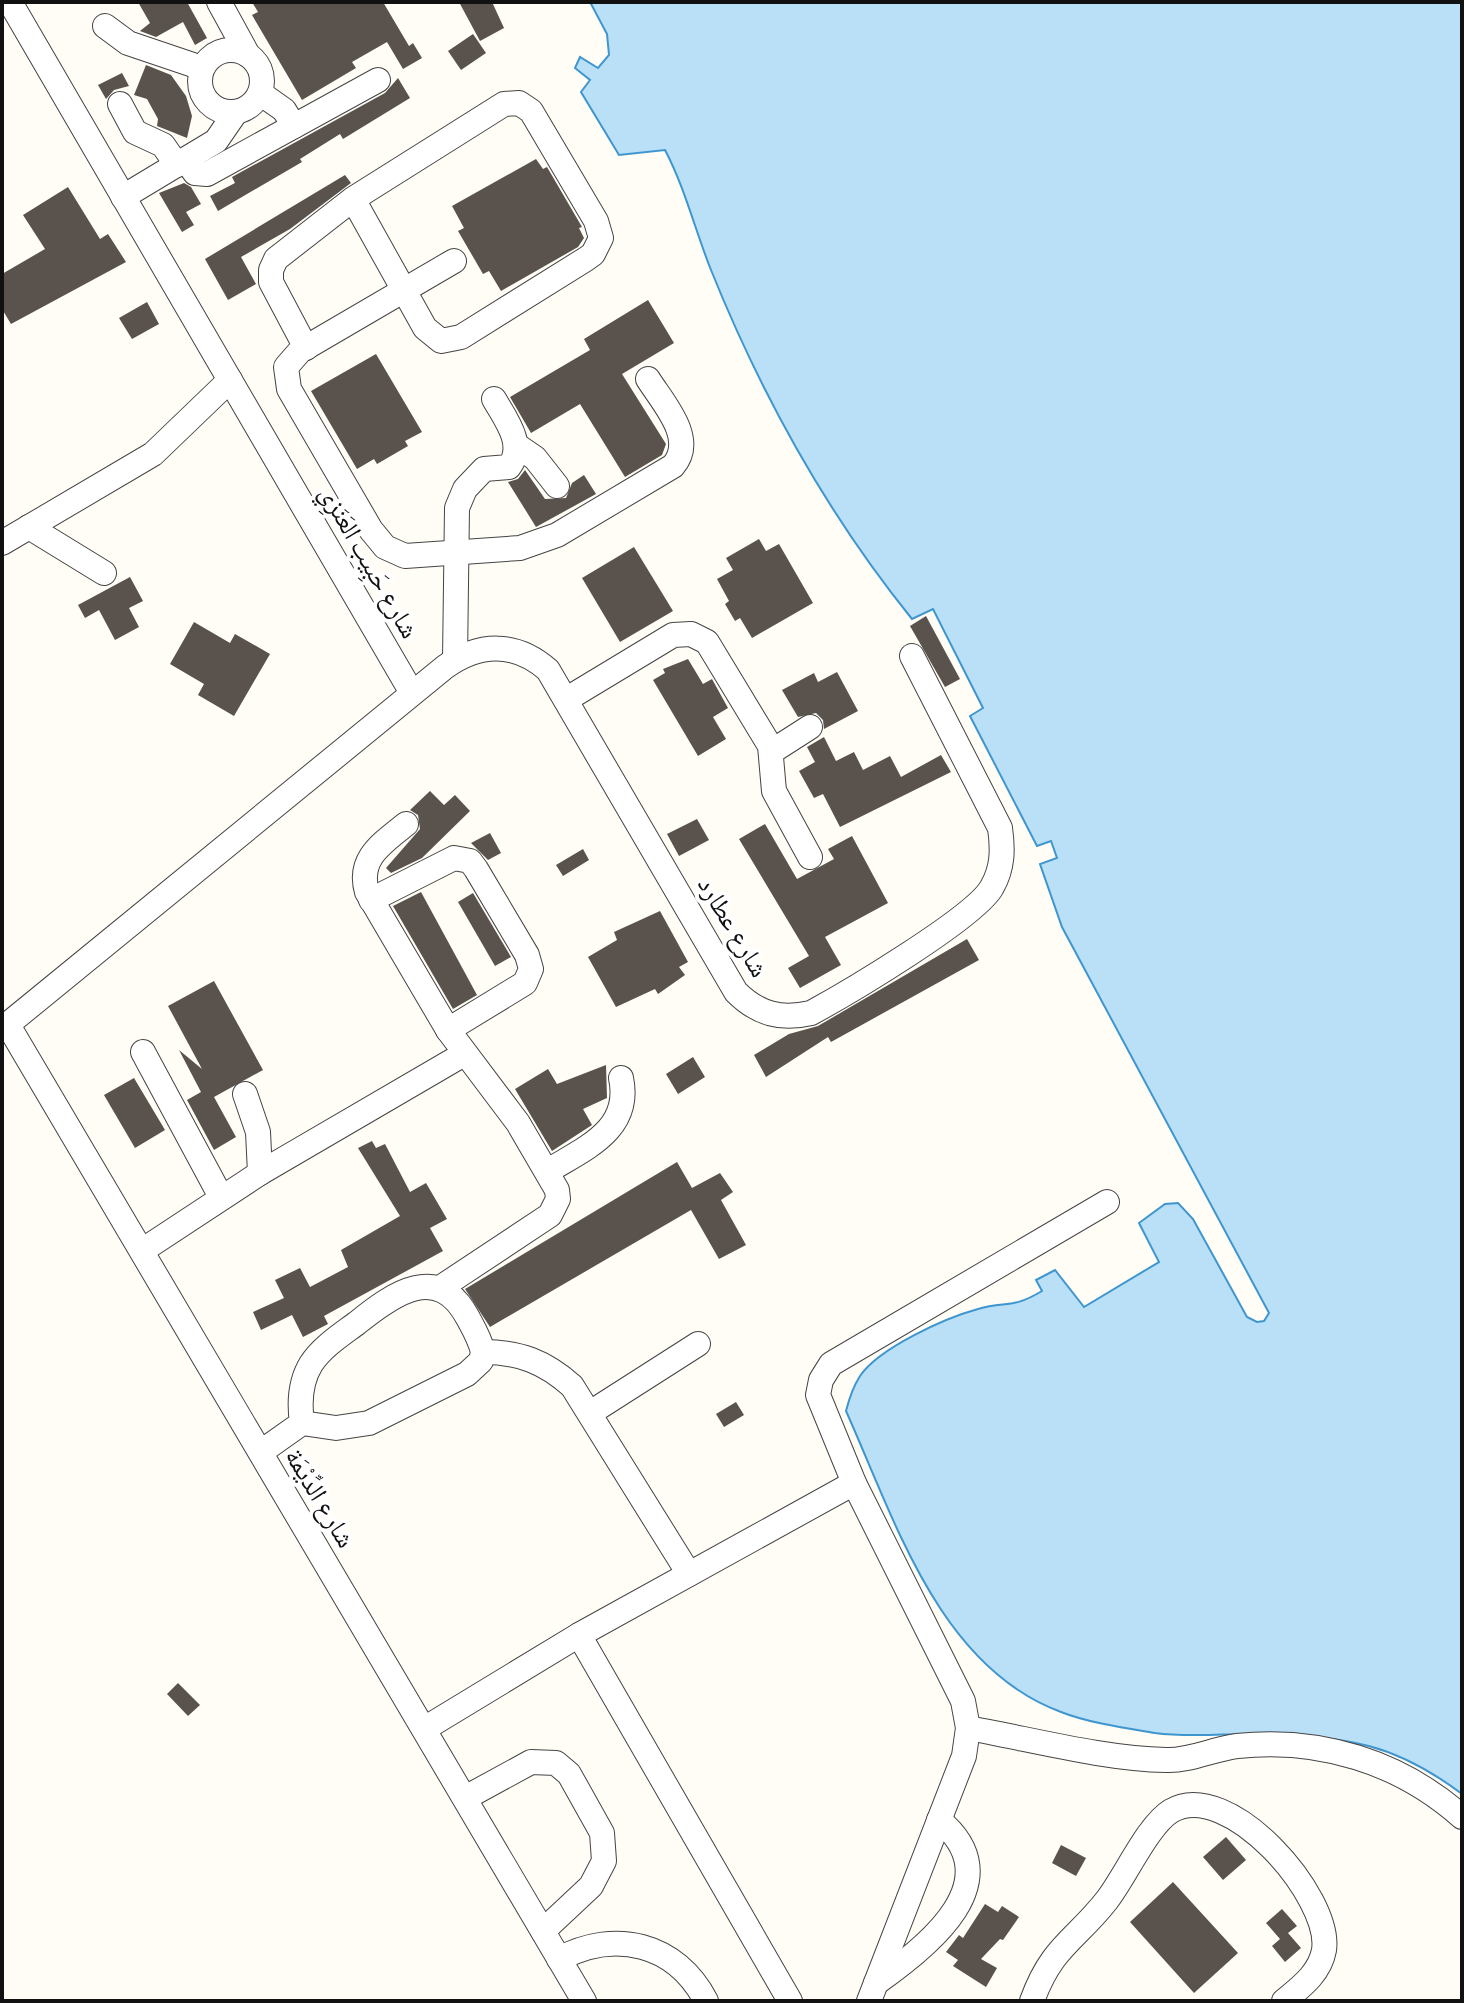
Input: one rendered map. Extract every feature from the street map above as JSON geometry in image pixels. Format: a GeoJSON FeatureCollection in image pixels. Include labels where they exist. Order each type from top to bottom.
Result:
{"type":"FeatureCollection","features":[{"type":"Feature","properties":{"kind":"street","name":"شارع حَبِيب العَنَزِي"},"geometry":{"type":"LineString","coordinates":[[10,2],[412,693]]}},
{"type":"Feature","properties":{"kind":"street"},"geometry":{"type":"LineString","coordinates":[[219,2],[260,72],[260,93],[254,102],[236,112],[226,113],[209,104],[200,87],[202,68],[217,53],[228,50],[248,55]]}},
{"type":"Feature","properties":{"kind":"street"},"geometry":{"type":"LineString","coordinates":[[105,26],[128,43],[202,68]]}},
{"type":"Feature","properties":{"kind":"street"},"geometry":{"type":"LineString","coordinates":[[120,104],[135,132],[163,145],[195,173],[207,174],[378,80]]}},
{"type":"Feature","properties":{"kind":"street"},"geometry":{"type":"LineString","coordinates":[[260,93],[284,110],[294,126]]}},
{"type":"Feature","properties":{"kind":"street"},"geometry":{"type":"LineString","coordinates":[[306,348],[273,287],[271,270],[281,255],[353,199],[498,107],[519,103],[535,117],[600,229],[601,238],[593,254],[455,341],[441,341],[429,334],[353,199]]}},
{"type":"Feature","properties":{"kind":"street"},"geometry":{"type":"LineString","coordinates":[[123,197],[216,141],[236,112]]}},
{"type":"Feature","properties":{"kind":"street"},"geometry":{"type":"LineString","coordinates":[[454,261],[289,361],[286,382],[377,539],[395,553],[405,556],[507,550],[545,541],[673,466],[682,452],[682,437],[648,379]]}},
{"type":"Feature","properties":{"kind":"street"},"geometry":{"type":"LineString","coordinates":[[2,543],[164,446],[230,380]]}},
{"type":"Feature","properties":{"kind":"street"},"geometry":{"type":"LineString","coordinates":[[494,399],[516,445],[544,467],[557,486]]}},
{"type":"Feature","properties":{"kind":"street"},"geometry":{"type":"LineString","coordinates":[[455,660],[457,508],[462,496],[484,469],[505,469],[512,465],[516,445]]}},
{"type":"Feature","properties":{"kind":"street"},"geometry":{"type":"LineString","coordinates":[[29,527],[104,573]]}},
{"type":"Feature","properties":{"kind":"street"},"geometry":{"type":"LineString","coordinates":[[567,699],[665,639],[691,634],[713,648],[771,752],[769,771],[774,791],[810,857]]}},
{"type":"Feature","properties":{"kind":"street","name":"شارع عطارد"},"geometry":{"type":"LineString","coordinates":[[412,693],[455,660],[487,648],[520,651],[548,670],[736,992],[762,1012],[794,1017],[827,1005],[979,905],[1000,869],[1003,848],[1000,828],[912,656]]}},
{"type":"Feature","properties":{"kind":"street"},"geometry":{"type":"LineString","coordinates":[[5,1027],[412,693]]}},
{"type":"Feature","properties":{"kind":"street"},"geometry":{"type":"LineString","coordinates":[[771,752],[810,727]]}},
{"type":"Feature","properties":{"kind":"street"},"geometry":{"type":"LineString","coordinates":[[406,824],[369,857],[364,883],[448,1030],[507,1108],[548,1171],[558,1199],[550,1215],[440,1288]]}},
{"type":"Feature","properties":{"kind":"street"},"geometry":{"type":"LineString","coordinates":[[371,900],[454,858],[470,861],[527,955],[531,969],[525,983],[448,1030]]}},
{"type":"Feature","properties":{"kind":"street","name":"شارع الدِّيْمَة"},"geometry":{"type":"LineString","coordinates":[[5,1027],[143,1250],[584,2001]]}},
{"type":"Feature","properties":{"kind":"street"},"geometry":{"type":"LineString","coordinates":[[143,1052],[221,1197]]}},
{"type":"Feature","properties":{"kind":"street"},"geometry":{"type":"LineString","coordinates":[[143,1250],[260,1173],[464,1054]]}},
{"type":"Feature","properties":{"kind":"street"},"geometry":{"type":"LineString","coordinates":[[548,1171],[604,1136],[613,1127],[623,1104],[621,1078]]}},
{"type":"Feature","properties":{"kind":"street"},"geometry":{"type":"LineString","coordinates":[[245,1094],[258,1132],[260,1173]]}},
{"type":"Feature","properties":{"kind":"street"},"geometry":{"type":"LineString","coordinates":[[872,1992],[964,1756],[968,1728],[957,1688],[854,1483],[818,1395],[821,1380],[831,1364],[1107,1202]]}},
{"type":"Feature","properties":{"kind":"street"},"geometry":{"type":"LineString","coordinates":[[261,1452],[302,1423],[336,1428],[369,1423],[467,1374],[481,1361],[483,1352],[463,1308],[440,1288],[428,1285],[403,1293],[368,1314],[321,1352],[311,1364],[301,1392],[302,1423]]}},
{"type":"Feature","properties":{"kind":"street"},"geometry":{"type":"LineString","coordinates":[[590,1413],[698,1344]]}},
{"type":"Feature","properties":{"kind":"street"},"geometry":{"type":"LineString","coordinates":[[483,1352],[520,1355],[553,1370],[572,1386],[689,1574]]}},
{"type":"Feature","properties":{"kind":"street"},"geometry":{"type":"LineString","coordinates":[[424,1729],[579,1635],[854,1483]]}},
{"type":"Feature","properties":{"kind":"street"},"geometry":{"type":"LineString","coordinates":[[579,1635],[790,2001]]}},
{"type":"Feature","properties":{"kind":"street"},"geometry":{"type":"LineString","coordinates":[[968,1728],[1167,1761],[1253,1745],[1317,1748],[1363,1758],[1406,1776],[1462,1817]]}},
{"type":"Feature","properties":{"kind":"street"},"geometry":{"type":"LineString","coordinates":[[465,1798],[540,1760],[556,1763],[569,1774],[602,1833],[604,1861],[591,1886],[543,1931]]}},
{"type":"Feature","properties":{"kind":"street"},"geometry":{"type":"LineString","coordinates":[[1032,2001],[1055,1955],[1110,1897],[1163,1818],[1176,1809],[1193,1807],[1235,1818],[1260,1833],[1291,1869],[1318,1916],[1325,1938],[1321,1960],[1310,1979],[1284,2001]]}},
{"type":"Feature","properties":{"kind":"street"},"geometry":{"type":"LineString","coordinates":[[872,1992],[923,1946],[965,1889],[969,1871],[967,1853],[957,1836],[939,1820]]}},
{"type":"Feature","properties":{"kind":"street"},"geometry":{"type":"LineString","coordinates":[[559,1959],[601,1943],[639,1944],[678,1965],[706,2001]]}},
{"type":"Feature","properties":{"kind":"water"},"geometry":{"type":"Polygon","coordinates":[[[590,2],[1462,2],[1462,1794],[1414,1763],[1391,1753],[1345,1741],[1264,1734],[1155,1733],[1107,1725],[1061,1712],[1019,1691],[983,1661],[952,1626],[903,1542],[846,1411],[860,1376],[869,1365],[897,1345],[964,1313],[1032,1297],[1042,1291],[1036,1280],[1055,1270],[1084,1307],[1159,1262],[1139,1223],[1165,1204],[1178,1203],[1193,1219],[1247,1317],[1257,1322],[1264,1321],[1269,1313],[1062,927],[1040,864],[1057,858],[1051,841],[1037,846],[970,716],[983,708],[933,609],[912,619],[852,538],[799,452],[731,316],[665,150],[619,155],[581,92],[590,80],[575,68],[580,57],[598,68],[609,55],[607,34],[590,2]]]}},
{"type":"Feature","properties":{"kind":"building"},"geometry":{"type":"Polygon","coordinates":[[[138,2],[187,2],[207,38],[195,45],[183,22],[156,37],[140,31],[150,23],[138,2]]]}},
{"type":"Feature","properties":{"kind":"building"},"geometry":{"type":"Polygon","coordinates":[[[252,2],[383,2],[409,46],[413,43],[422,58],[403,69],[387,42],[352,62],[356,68],[302,100],[252,15],[258,12],[252,2]]]}},
{"type":"Feature","properties":{"kind":"building"},"geometry":{"type":"Polygon","coordinates":[[[459,2],[492,2],[504,28],[480,41],[459,2]]]}},
{"type":"Feature","properties":{"kind":"building"},"geometry":{"type":"Polygon","coordinates":[[[473,34],[486,53],[461,70],[448,51],[473,34]]]}},
{"type":"Feature","properties":{"kind":"building"},"geometry":{"type":"Polygon","coordinates":[[[146,65],[171,75],[186,96],[192,116],[187,138],[157,126],[158,119],[147,99],[134,95],[146,65]]]}},
{"type":"Feature","properties":{"kind":"building"},"geometry":{"type":"Polygon","coordinates":[[[122,73],[129,86],[114,90],[106,99],[98,85],[122,73]]]}},
{"type":"Feature","properties":{"kind":"building"},"geometry":{"type":"Polygon","coordinates":[[[398,78],[410,98],[343,139],[340,134],[300,159],[302,162],[218,211],[210,196],[235,183],[232,177],[385,93],[398,78]]]}},
{"type":"Feature","properties":{"kind":"building"},"geometry":{"type":"Polygon","coordinates":[[[536,159],[543,169],[547,167],[582,227],[579,228],[584,238],[578,247],[501,291],[489,271],[483,274],[458,231],[464,228],[452,206],[536,159]]]}},
{"type":"Feature","properties":{"kind":"building"},"geometry":{"type":"Polygon","coordinates":[[[345,175],[351,183],[290,229],[241,257],[256,284],[228,300],[205,259],[345,175]]]}},
{"type":"Feature","properties":{"kind":"building"},"geometry":{"type":"Polygon","coordinates":[[[184,183],[191,187],[201,204],[186,212],[194,225],[182,232],[159,193],[184,183]]]}},
{"type":"Feature","properties":{"kind":"building"},"geometry":{"type":"Polygon","coordinates":[[[68,187],[100,239],[108,234],[126,262],[11,324],[2,309],[2,274],[45,249],[23,215],[68,187]]]}},
{"type":"Feature","properties":{"kind":"building"},"geometry":{"type":"Polygon","coordinates":[[[648,300],[674,343],[622,374],[666,444],[662,455],[625,477],[580,404],[531,433],[510,397],[590,350],[584,339],[648,300]]]}},
{"type":"Feature","properties":{"kind":"building"},"geometry":{"type":"Polygon","coordinates":[[[147,302],[159,324],[132,339],[119,318],[147,302]]]}},
{"type":"Feature","properties":{"kind":"building"},"geometry":{"type":"Polygon","coordinates":[[[376,354],[422,432],[405,441],[408,446],[377,464],[374,459],[357,469],[311,391],[376,354]]]}},
{"type":"Feature","properties":{"kind":"building"},"geometry":{"type":"Polygon","coordinates":[[[525,470],[545,499],[566,498],[572,483],[584,475],[596,494],[536,527],[508,482],[518,479],[525,470]]]}},
{"type":"Feature","properties":{"kind":"building"},"geometry":{"type":"Polygon","coordinates":[[[759,539],[766,551],[779,544],[813,603],[752,638],[740,618],[735,621],[725,604],[729,601],[717,579],[733,570],[726,558],[759,539]]]}},
{"type":"Feature","properties":{"kind":"building"},"geometry":{"type":"Polygon","coordinates":[[[634,547],[673,611],[620,642],[582,578],[634,547]]]}},
{"type":"Feature","properties":{"kind":"building"},"geometry":{"type":"Polygon","coordinates":[[[130,577],[143,601],[129,608],[139,627],[115,640],[99,610],[85,618],[78,605],[130,577]]]}},
{"type":"Feature","properties":{"kind":"building"},"geometry":{"type":"Polygon","coordinates":[[[926,616],[960,679],[945,687],[910,626],[926,616]]]}},
{"type":"Feature","properties":{"kind":"building"},"geometry":{"type":"Polygon","coordinates":[[[194,622],[230,643],[235,634],[270,654],[234,716],[198,695],[204,684],[170,664],[194,622]]]}},
{"type":"Feature","properties":{"kind":"building"},"geometry":{"type":"Polygon","coordinates":[[[688,659],[703,684],[712,679],[728,708],[713,717],[726,739],[698,756],[653,680],[665,673],[663,669],[688,659]]]}},
{"type":"Feature","properties":{"kind":"building"},"geometry":{"type":"Polygon","coordinates":[[[837,672],[858,711],[824,729],[823,720],[816,713],[798,717],[782,690],[814,673],[818,682],[837,672]]]}},
{"type":"Feature","properties":{"kind":"building"},"geometry":{"type":"Polygon","coordinates":[[[824,737],[836,761],[854,752],[863,770],[890,756],[901,777],[941,755],[951,772],[840,827],[823,794],[814,798],[799,771],[815,762],[807,747],[824,737]]]}},
{"type":"Feature","properties":{"kind":"building"},"geometry":{"type":"Polygon","coordinates":[[[430,791],[444,805],[455,795],[470,811],[422,858],[391,873],[386,868],[420,829],[418,815],[410,810],[430,791]]]}},
{"type":"Feature","properties":{"kind":"building"},"geometry":{"type":"Polygon","coordinates":[[[697,819],[709,840],[679,856],[667,834],[697,819]]]}},
{"type":"Feature","properties":{"kind":"building"},"geometry":{"type":"Polygon","coordinates":[[[765,824],[797,879],[834,859],[828,849],[852,836],[888,903],[825,937],[841,965],[800,988],[788,968],[809,956],[739,839],[765,824]]]}},
{"type":"Feature","properties":{"kind":"building"},"geometry":{"type":"Polygon","coordinates":[[[490,833],[501,853],[488,860],[471,843],[490,833]]]}},
{"type":"Feature","properties":{"kind":"building"},"geometry":{"type":"Polygon","coordinates":[[[583,849],[589,860],[563,876],[556,865],[583,849]]]}},
{"type":"Feature","properties":{"kind":"building"},"geometry":{"type":"Polygon","coordinates":[[[421,892],[477,995],[453,1009],[393,906],[421,892]]]}},
{"type":"Feature","properties":{"kind":"building"},"geometry":{"type":"Polygon","coordinates":[[[473,893],[511,957],[495,966],[458,902],[473,893]]]}},
{"type":"Feature","properties":{"kind":"building"},"geometry":{"type":"Polygon","coordinates":[[[660,911],[688,962],[679,967],[685,975],[658,994],[655,989],[616,1007],[588,957],[617,940],[614,932],[660,911]]]}},
{"type":"Feature","properties":{"kind":"building"},"geometry":{"type":"Polygon","coordinates":[[[967,939],[979,960],[831,1042],[828,1037],[766,1077],[754,1055],[789,1034],[818,1026],[967,939]]]}},
{"type":"Feature","properties":{"kind":"building"},"geometry":{"type":"Polygon","coordinates":[[[214,981],[263,1070],[214,1097],[236,1137],[214,1150],[187,1100],[201,1092],[179,1050],[202,1069],[168,1006],[214,981]]]}},
{"type":"Feature","properties":{"kind":"building"},"geometry":{"type":"Polygon","coordinates":[[[693,1057],[705,1077],[678,1094],[666,1074],[693,1057]]]}},
{"type":"Feature","properties":{"kind":"building"},"geometry":{"type":"Polygon","coordinates":[[[606,1065],[607,1098],[583,1109],[592,1125],[552,1151],[515,1089],[548,1069],[557,1084],[606,1065]]]}},
{"type":"Feature","properties":{"kind":"building"},"geometry":{"type":"Polygon","coordinates":[[[134,1078],[165,1130],[135,1148],[104,1095],[134,1078]]]}},
{"type":"Feature","properties":{"kind":"building"},"geometry":{"type":"Polygon","coordinates":[[[372,1141],[376,1148],[385,1144],[410,1192],[426,1183],[447,1219],[430,1228],[443,1251],[324,1316],[328,1324],[303,1337],[292,1315],[261,1330],[253,1312],[284,1298],[275,1280],[300,1268],[310,1287],[348,1267],[341,1250],[400,1216],[358,1148],[372,1141]]]}},
{"type":"Feature","properties":{"kind":"building"},"geometry":{"type":"Polygon","coordinates":[[[677,1162],[692,1188],[720,1173],[733,1192],[721,1200],[746,1245],[719,1259],[691,1210],[490,1327],[465,1289],[677,1162]]]}},
{"type":"Feature","properties":{"kind":"building"},"geometry":{"type":"Polygon","coordinates":[[[736,1402],[744,1415],[724,1427],[716,1414],[736,1402]]]}},
{"type":"Feature","properties":{"kind":"building"},"geometry":{"type":"Polygon","coordinates":[[[178,1683],[200,1705],[188,1716],[167,1694],[178,1683]]]}},
{"type":"Feature","properties":{"kind":"building"},"geometry":{"type":"Polygon","coordinates":[[[1226,1837],[1246,1860],[1223,1880],[1203,1857],[1226,1837]]]}},
{"type":"Feature","properties":{"kind":"building"},"geometry":{"type":"Polygon","coordinates":[[[1061,1845],[1086,1858],[1076,1876],[1052,1863],[1061,1845]]]}},
{"type":"Feature","properties":{"kind":"building"},"geometry":{"type":"Polygon","coordinates":[[[1173,1882],[1238,1953],[1194,1993],[1130,1922],[1173,1882]]]}},
{"type":"Feature","properties":{"kind":"building"},"geometry":{"type":"Polygon","coordinates":[[[985,1904],[998,1912],[1002,1906],[1019,1917],[1003,1940],[1000,1939],[981,1959],[997,1968],[986,1987],[953,1966],[958,1960],[946,1952],[959,1935],[963,1938],[985,1904]]]}},
{"type":"Feature","properties":{"kind":"building"},"geometry":{"type":"Polygon","coordinates":[[[1282,1909],[1297,1926],[1288,1933],[1301,1948],[1285,1962],[1272,1946],[1280,1939],[1266,1923],[1282,1909]]]}}]}
